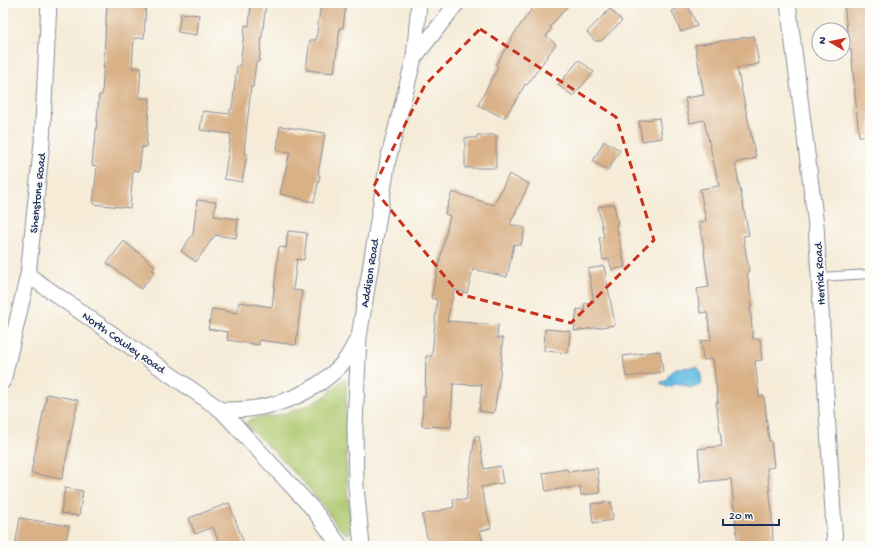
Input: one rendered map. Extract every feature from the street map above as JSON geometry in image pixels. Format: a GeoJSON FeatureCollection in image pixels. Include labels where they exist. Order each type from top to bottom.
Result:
{"type":"FeatureCollection","features":[{"type":"Feature","properties":{"kind":"street","name":"Shenstone Road"},"geometry":{"type":"LineString","coordinates":[[3,381],[28,275],[42,142],[49,3]]}},
{"type":"Feature","properties":{"kind":"street","name":"Addison Road"},"geometry":{"type":"LineString","coordinates":[[362,546],[356,487],[355,426],[359,337],[388,160],[414,58],[419,3]]}},
{"type":"Feature","properties":{"kind":"street"},"geometry":{"type":"LineString","coordinates":[[414,58],[457,3]]}},
{"type":"Feature","properties":{"kind":"street","name":"Herrick Road"},"geometry":{"type":"LineString","coordinates":[[788,3],[816,225],[835,546]]}},
{"type":"Feature","properties":{"kind":"street","name":"North Cowley Road"},"geometry":{"type":"LineString","coordinates":[[28,275],[221,410],[313,509],[340,546]]}},
{"type":"Feature","properties":{"kind":"street"},"geometry":{"type":"LineString","coordinates":[[221,410],[269,406],[294,398],[320,383],[343,363],[359,337]]}},
{"type":"Feature","properties":{"kind":"lane"},"geometry":{"type":"LineString","coordinates":[[820,277],[870,274]]}},
{"type":"Feature","properties":{"kind":"highlighted area"},"geometry":{"type":"Polygon","coordinates":[[[480,29],[616,117],[654,240],[571,323],[459,294],[373,188],[425,85],[480,29]]]}},
{"type":"Feature","properties":{"kind":"green space"},"geometry":{"type":"Polygon","coordinates":[[[344,379],[346,382],[347,475],[351,530],[348,534],[339,528],[299,477],[247,426],[246,423],[253,419],[275,416],[312,403],[324,397],[344,379]]]}},
{"type":"Feature","properties":{"kind":"water"},"geometry":{"type":"Polygon","coordinates":[[[697,367],[700,370],[702,382],[694,388],[681,384],[667,387],[661,384],[661,382],[666,381],[670,373],[677,368],[697,367]]]}},
{"type":"Feature","properties":{"kind":"building"},"geometry":{"type":"Polygon","coordinates":[[[107,3],[146,3],[144,38],[134,38],[132,68],[141,68],[139,98],[150,98],[146,147],[142,147],[139,171],[133,170],[130,208],[93,204],[97,166],[92,165],[99,95],[102,95],[107,3]]]}},
{"type":"Feature","properties":{"kind":"building"},"geometry":{"type":"Polygon","coordinates":[[[251,3],[266,3],[259,62],[256,62],[253,87],[251,87],[244,153],[247,154],[242,182],[224,179],[231,134],[200,130],[203,111],[230,114],[230,109],[232,109],[237,66],[240,66],[245,25],[249,26],[251,3]]]}},
{"type":"Feature","properties":{"kind":"building"},"geometry":{"type":"Polygon","coordinates":[[[321,3],[346,3],[343,28],[340,27],[334,73],[306,70],[310,40],[316,40],[321,3]]]}},
{"type":"Feature","properties":{"kind":"building"},"geometry":{"type":"Polygon","coordinates":[[[536,3],[570,3],[550,27],[552,28],[546,36],[556,44],[527,85],[525,84],[519,96],[504,118],[478,105],[498,67],[496,65],[516,31],[536,3]]]}},
{"type":"Feature","properties":{"kind":"building"},"geometry":{"type":"Polygon","coordinates":[[[844,3],[870,3],[870,136],[859,136],[851,49],[851,22],[846,22],[844,3]]]}},
{"type":"Feature","properties":{"kind":"building"},"geometry":{"type":"Polygon","coordinates":[[[688,5],[697,26],[681,32],[672,11],[688,5]]]}},
{"type":"Feature","properties":{"kind":"building"},"geometry":{"type":"Polygon","coordinates":[[[610,9],[622,21],[601,41],[595,41],[587,32],[610,9]]]}},
{"type":"Feature","properties":{"kind":"building"},"geometry":{"type":"Polygon","coordinates":[[[181,13],[199,15],[197,35],[178,32],[181,13]]]}},
{"type":"Feature","properties":{"kind":"building"},"geometry":{"type":"Polygon","coordinates":[[[754,36],[759,64],[737,68],[756,158],[735,163],[749,235],[743,236],[749,271],[747,272],[752,306],[750,306],[753,339],[760,339],[762,360],[755,361],[759,396],[764,396],[769,441],[771,441],[774,467],[767,468],[772,513],[773,546],[738,546],[731,479],[701,482],[698,449],[722,446],[716,402],[718,402],[713,359],[703,360],[701,341],[711,340],[707,312],[700,313],[697,289],[709,287],[705,253],[699,222],[706,221],[700,189],[719,186],[704,120],[690,123],[685,98],[704,95],[695,45],[754,36]]]}},
{"type":"Feature","properties":{"kind":"building"},"geometry":{"type":"Polygon","coordinates":[[[579,60],[594,72],[573,96],[558,85],[579,60]]]}},
{"type":"Feature","properties":{"kind":"building"},"geometry":{"type":"Polygon","coordinates":[[[659,118],[662,138],[642,141],[639,121],[659,118]]]}},
{"type":"Feature","properties":{"kind":"building"},"geometry":{"type":"Polygon","coordinates":[[[280,126],[325,133],[318,175],[320,175],[314,202],[280,194],[290,152],[277,150],[280,126]]]}},
{"type":"Feature","properties":{"kind":"building"},"geometry":{"type":"Polygon","coordinates":[[[477,135],[496,135],[496,168],[465,168],[465,138],[477,138],[477,135]]]}},
{"type":"Feature","properties":{"kind":"building"},"geometry":{"type":"Polygon","coordinates":[[[604,141],[620,150],[608,170],[593,161],[604,141]]]}},
{"type":"Feature","properties":{"kind":"building"},"geometry":{"type":"Polygon","coordinates":[[[509,174],[529,184],[510,224],[525,228],[521,245],[514,244],[507,277],[473,269],[467,293],[454,290],[447,321],[498,325],[497,338],[503,338],[500,375],[494,413],[479,411],[482,385],[453,384],[451,427],[422,426],[423,397],[425,397],[426,356],[432,356],[437,300],[431,298],[450,216],[445,214],[452,192],[494,205],[509,174]]]}},
{"type":"Feature","properties":{"kind":"building"},"geometry":{"type":"Polygon","coordinates":[[[197,200],[216,202],[214,216],[238,219],[236,238],[215,235],[196,262],[181,251],[193,234],[197,200]]]}},
{"type":"Feature","properties":{"kind":"building"},"geometry":{"type":"Polygon","coordinates":[[[614,204],[618,224],[616,225],[625,267],[612,270],[609,259],[603,260],[599,238],[604,237],[598,207],[614,204]]]}},
{"type":"Feature","properties":{"kind":"building"},"geometry":{"type":"Polygon","coordinates":[[[288,231],[307,233],[304,260],[297,259],[293,290],[302,291],[296,345],[259,340],[259,345],[227,340],[228,332],[208,329],[212,309],[237,313],[239,302],[272,307],[279,247],[286,248],[288,231]]]}},
{"type":"Feature","properties":{"kind":"building"},"geometry":{"type":"Polygon","coordinates":[[[124,241],[155,266],[153,270],[155,272],[141,289],[107,263],[124,241]]]}},
{"type":"Feature","properties":{"kind":"building"},"geometry":{"type":"Polygon","coordinates":[[[604,266],[615,325],[574,331],[577,309],[585,310],[584,304],[594,302],[588,269],[604,266]]]}},
{"type":"Feature","properties":{"kind":"building"},"geometry":{"type":"Polygon","coordinates":[[[545,329],[570,331],[568,353],[544,351],[545,329]]]}},
{"type":"Feature","properties":{"kind":"building"},"geometry":{"type":"Polygon","coordinates":[[[660,351],[663,372],[626,377],[623,356],[660,351]]]}},
{"type":"Feature","properties":{"kind":"building"},"geometry":{"type":"Polygon","coordinates":[[[47,394],[78,400],[62,479],[31,473],[47,394]]]}},
{"type":"Feature","properties":{"kind":"building"},"geometry":{"type":"Polygon","coordinates":[[[475,436],[479,436],[484,469],[500,466],[503,483],[481,487],[491,528],[480,531],[484,546],[429,546],[422,515],[454,507],[453,499],[466,500],[475,436]]]}},
{"type":"Feature","properties":{"kind":"building"},"geometry":{"type":"Polygon","coordinates":[[[597,468],[600,493],[581,495],[580,486],[546,491],[543,473],[567,469],[568,472],[597,468]]]}},
{"type":"Feature","properties":{"kind":"building"},"geometry":{"type":"Polygon","coordinates":[[[65,488],[83,491],[79,516],[61,513],[65,488]]]}},
{"type":"Feature","properties":{"kind":"building"},"geometry":{"type":"Polygon","coordinates":[[[611,502],[613,520],[593,523],[591,504],[611,502]]]}},
{"type":"Feature","properties":{"kind":"building"},"geometry":{"type":"Polygon","coordinates":[[[229,503],[245,546],[220,546],[213,527],[195,534],[189,518],[229,503]]]}},
{"type":"Feature","properties":{"kind":"building"},"geometry":{"type":"Polygon","coordinates":[[[20,518],[69,526],[65,546],[15,546],[20,518]]]}}]}
